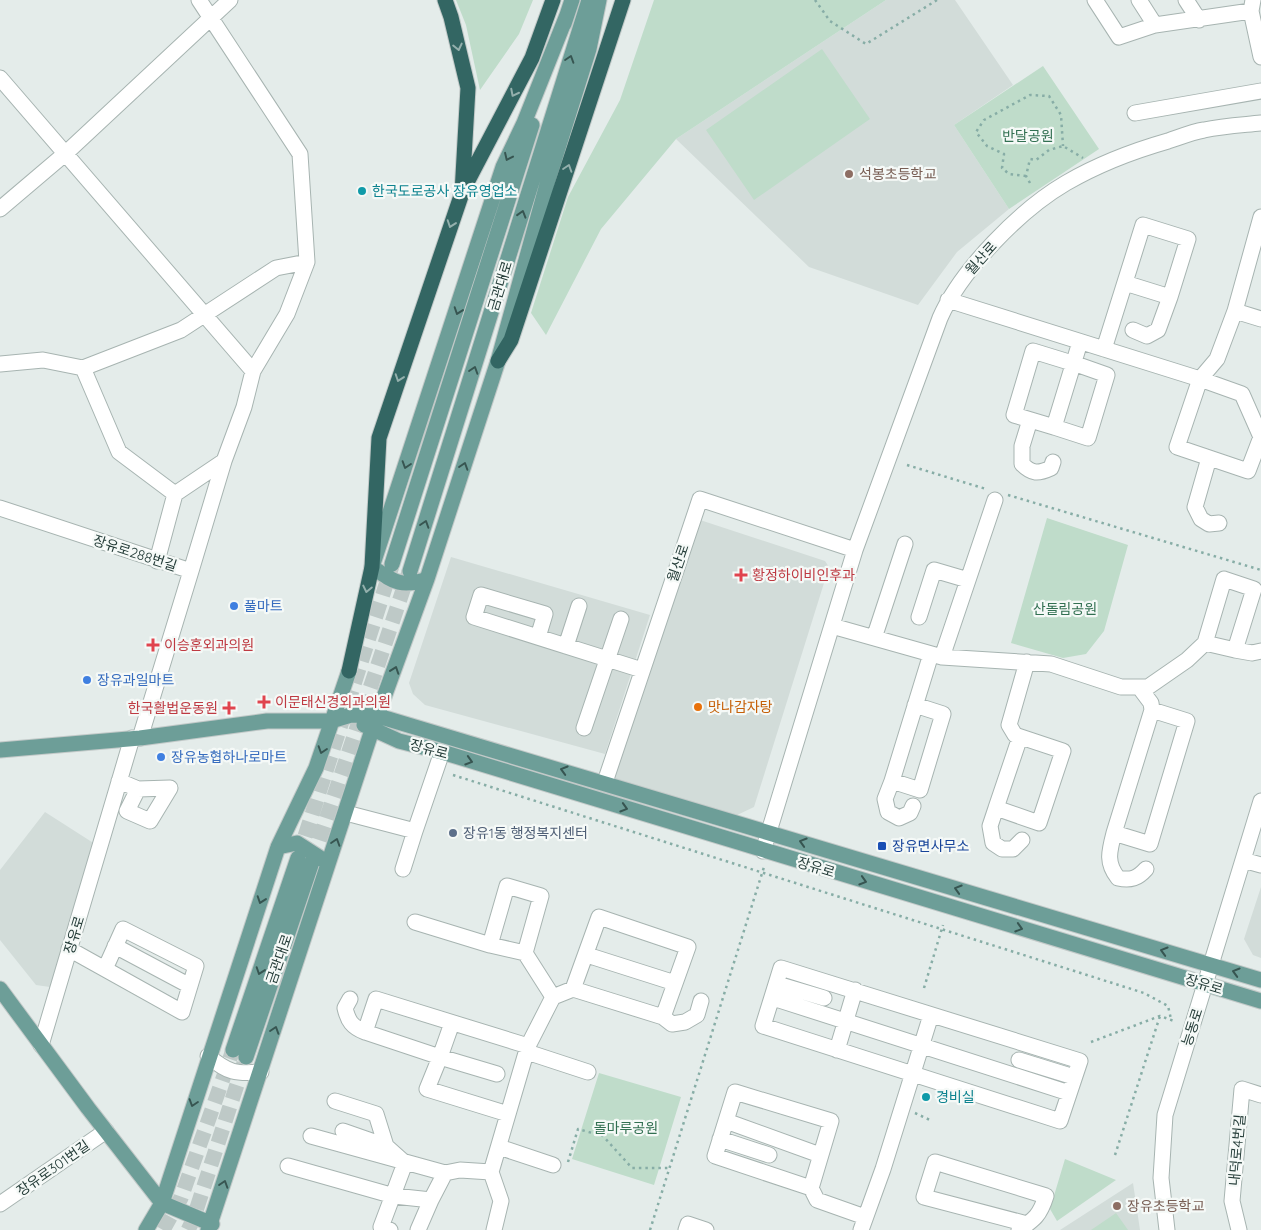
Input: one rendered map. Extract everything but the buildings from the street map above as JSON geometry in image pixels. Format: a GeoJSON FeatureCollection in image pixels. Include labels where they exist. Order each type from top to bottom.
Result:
{"type":"FeatureCollection","features":[{"type":"Feature","properties":{"kind":"highway"},"geometry":{"type":"LineString","coordinates":[[445,0],[451,16],[468,88],[462,193]]}},
{"type":"Feature","properties":{"kind":"highway"},"geometry":{"type":"LineString","coordinates":[[349,671],[372,567],[379,438],[462,193],[532,58],[553,0]]}},
{"type":"Feature","properties":{"kind":"highway"},"geometry":{"type":"LineString","coordinates":[[498,361],[510,340],[623,0]]}},
{"type":"Feature","properties":{"kind":"main road","name":"금관대로"},"geometry":{"type":"LineString","coordinates":[[410,571],[589,0]]}},
{"type":"Feature","properties":{"kind":"main road"},"geometry":{"type":"LineString","coordinates":[[0,989],[162,1203],[213,1228],[261,1072],[372,730],[427,579],[498,361],[549,177],[589,49],[599,0]]}},
{"type":"Feature","properties":{"kind":"main road","name":"금관대로"},"geometry":{"type":"LineString","coordinates":[[392,564],[569,7]]}},
{"type":"Feature","properties":{"kind":"main road"},"geometry":{"type":"LineString","coordinates":[[427,579],[409,586],[388,578],[372,567],[503,167],[524,122],[569,7]]}},
{"type":"Feature","properties":{"kind":"main road"},"geometry":{"type":"LineString","coordinates":[[146,1230],[162,1203],[208,1056],[278,847],[316,768],[349,671]]}},
{"type":"Feature","properties":{"kind":"main road"},"geometry":{"type":"LineString","coordinates":[[0,750],[136,738],[266,721],[331,721],[351,715]]}},
{"type":"Feature","properties":{"kind":"main road","name":"장유로"},"geometry":{"type":"LineString","coordinates":[[351,715],[378,716],[605,782],[1261,980]]}},
{"type":"Feature","properties":{"kind":"main road","name":"장유로"},"geometry":{"type":"LineString","coordinates":[[351,715],[372,730],[398,741],[442,752],[1261,1001]]}},
{"type":"Feature","properties":{"kind":"main road"},"geometry":{"type":"LineString","coordinates":[[278,847],[297,843],[329,864]]}},
{"type":"Feature","properties":{"kind":"main road","name":"금관대로"},"geometry":{"type":"LineString","coordinates":[[233,1050],[305,860],[246,1057]]}},
{"type":"Feature","properties":{"kind":"street"},"geometry":{"type":"LineString","coordinates":[[191,571],[224,461],[244,407],[253,371],[287,314],[307,262],[300,154],[212,17],[199,0]]}},
{"type":"Feature","properties":{"kind":"street"},"geometry":{"type":"LineString","coordinates":[[0,209],[66,153],[230,0]]}},
{"type":"Feature","properties":{"kind":"street"},"geometry":{"type":"LineString","coordinates":[[1095,0],[1119,37],[1155,26],[1199,20],[1252,6],[1261,57]]}},
{"type":"Feature","properties":{"kind":"street"},"geometry":{"type":"LineString","coordinates":[[1139,0],[1155,26]]}},
{"type":"Feature","properties":{"kind":"street"},"geometry":{"type":"LineString","coordinates":[[1186,0],[1199,20]]}},
{"type":"Feature","properties":{"kind":"street"},"geometry":{"type":"LineString","coordinates":[[0,78],[253,371]]}},
{"type":"Feature","properties":{"kind":"street"},"geometry":{"type":"LineString","coordinates":[[1135,113],[1261,91]]}},
{"type":"Feature","properties":{"kind":"street","name":"월산로"},"geometry":{"type":"LineString","coordinates":[[763,851],[856,550],[948,300],[966,273],[996,241],[1040,202],[1065,184],[1104,164],[1147,147],[1203,130],[1261,123]]}},
{"type":"Feature","properties":{"kind":"street"},"geometry":{"type":"LineString","coordinates":[[948,300],[1200,379],[1242,394],[1261,437],[1248,471],[1177,447],[1200,379],[1217,359],[1235,311],[1261,217]]}},
{"type":"Feature","properties":{"kind":"street"},"geometry":{"type":"LineString","coordinates":[[1104,349],[1143,225],[1188,239],[1158,330],[1147,336],[1133,330]]}},
{"type":"Feature","properties":{"kind":"street"},"geometry":{"type":"LineString","coordinates":[[0,364],[43,360],[83,368],[182,330],[276,268],[307,262]]}},
{"type":"Feature","properties":{"kind":"street"},"geometry":{"type":"LineString","coordinates":[[1125,283],[1170,297]]}},
{"type":"Feature","properties":{"kind":"street"},"geometry":{"type":"LineString","coordinates":[[1235,311],[1261,319]]}},
{"type":"Feature","properties":{"kind":"street"},"geometry":{"type":"LineString","coordinates":[[1054,427],[1080,342]]}},
{"type":"Feature","properties":{"kind":"street"},"geometry":{"type":"LineString","coordinates":[[1033,351],[1108,375],[1088,438],[1030,420],[1014,415],[1033,351]]}},
{"type":"Feature","properties":{"kind":"street"},"geometry":{"type":"LineString","coordinates":[[83,368],[119,452],[175,494]]}},
{"type":"Feature","properties":{"kind":"street"},"geometry":{"type":"LineString","coordinates":[[1030,420],[1022,446],[1022,464],[1030,472],[1041,473],[1051,468],[1053,462]]}},
{"type":"Feature","properties":{"kind":"street"},"geometry":{"type":"LineString","coordinates":[[1209,458],[1196,507],[1201,519],[1209,524],[1219,522]]}},
{"type":"Feature","properties":{"kind":"street"},"geometry":{"type":"LineString","coordinates":[[157,561],[175,494],[224,461]]}},
{"type":"Feature","properties":{"kind":"street"},"geometry":{"type":"LineString","coordinates":[[914,806],[910,813],[899,818],[888,812],[885,798],[915,705],[968,580],[997,495]]}},
{"type":"Feature","properties":{"kind":"street","name":"월산로"},"geometry":{"type":"LineString","coordinates":[[605,782],[700,499],[856,550]]}},
{"type":"Feature","properties":{"kind":"street","name":"장유로288번길"},"geometry":{"type":"LineString","coordinates":[[0,508],[191,571],[136,738]]}},
{"type":"Feature","properties":{"kind":"street"},"geometry":{"type":"LineString","coordinates":[[874,638],[905,544]]}},
{"type":"Feature","properties":{"kind":"street"},"geometry":{"type":"LineString","coordinates":[[919,618],[934,570],[968,580]]}},
{"type":"Feature","properties":{"kind":"street"},"geometry":{"type":"LineString","coordinates":[[832,626],[936,656],[1051,664],[1121,687],[1148,687],[1187,660],[1205,642],[1224,579],[1254,589],[1235,650]]}},
{"type":"Feature","properties":{"kind":"street"},"geometry":{"type":"LineString","coordinates":[[566,646],[579,606]]}},
{"type":"Feature","properties":{"kind":"street"},"geometry":{"type":"LineString","coordinates":[[584,728],[621,619]]}},
{"type":"Feature","properties":{"kind":"street"},"geometry":{"type":"LineString","coordinates":[[538,637],[642,670]]}},
{"type":"Feature","properties":{"kind":"street"},"geometry":{"type":"LineString","coordinates":[[1205,642],[1252,653],[1261,651]]}},
{"type":"Feature","properties":{"kind":"street"},"geometry":{"type":"LineString","coordinates":[[996,808],[1039,822],[1063,751],[1015,735],[1009,726],[1026,662]]}},
{"type":"Feature","properties":{"kind":"street"},"geometry":{"type":"LineString","coordinates":[[1139,687],[1151,703],[1152,710],[1108,856],[1111,869],[1118,878],[1129,880],[1140,875],[1146,869]]}},
{"type":"Feature","properties":{"kind":"street"},"geometry":{"type":"LineString","coordinates":[[892,781],[920,790],[929,761],[943,714],[915,705]]}},
{"type":"Feature","properties":{"kind":"street"},"geometry":{"type":"LineString","coordinates":[[1114,833],[1150,844],[1187,721],[1152,710]]}},
{"type":"Feature","properties":{"kind":"street"},"geometry":{"type":"LineString","coordinates":[[1020,737],[990,826],[993,843],[1002,849],[1013,849],[1022,840]]}},
{"type":"Feature","properties":{"kind":"street","name":"장유로"},"geometry":{"type":"LineString","coordinates":[[41,1045],[119,780],[136,738]]}},
{"type":"Feature","properties":{"kind":"street"},"geometry":{"type":"LineString","coordinates":[[403,869],[442,752]]}},
{"type":"Feature","properties":{"kind":"street"},"geometry":{"type":"LineString","coordinates":[[119,780],[138,789]]}},
{"type":"Feature","properties":{"kind":"street","name":"능동로"},"geometry":{"type":"LineString","coordinates":[[1167,1230],[1161,1178],[1165,1115],[1261,801]]}},
{"type":"Feature","properties":{"kind":"street"},"geometry":{"type":"LineString","coordinates":[[346,812],[416,831]]}},
{"type":"Feature","properties":{"kind":"street"},"geometry":{"type":"LineString","coordinates":[[1243,860],[1261,865]]}},
{"type":"Feature","properties":{"kind":"street"},"geometry":{"type":"LineString","coordinates":[[490,945],[507,886],[541,896],[525,953]]}},
{"type":"Feature","properties":{"kind":"street"},"geometry":{"type":"LineString","coordinates":[[574,989],[599,917],[688,947],[663,1017]]}},
{"type":"Feature","properties":{"kind":"street"},"geometry":{"type":"LineString","coordinates":[[414,922],[490,945],[525,953],[553,998]]}},
{"type":"Feature","properties":{"kind":"street"},"geometry":{"type":"LineString","coordinates":[[69,949],[182,1012],[196,966],[123,929],[105,969]]}},
{"type":"Feature","properties":{"kind":"street"},"geometry":{"type":"LineString","coordinates":[[115,946],[190,986]]}},
{"type":"Feature","properties":{"kind":"street"},"geometry":{"type":"LineString","coordinates":[[587,955],[675,983]]}},
{"type":"Feature","properties":{"kind":"street"},"geometry":{"type":"LineString","coordinates":[[781,968],[854,990],[1080,1061],[1060,1121],[763,1026],[781,968]]}},
{"type":"Feature","properties":{"kind":"street"},"geometry":{"type":"LineString","coordinates":[[494,1230],[501,1201],[492,1172],[528,1049],[553,998],[574,989],[663,1017],[672,1024],[685,1022],[697,1015],[701,1000]]}},
{"type":"Feature","properties":{"kind":"street"},"geometry":{"type":"LineString","coordinates":[[837,1050],[854,990]]}},
{"type":"Feature","properties":{"kind":"street"},"geometry":{"type":"LineString","coordinates":[[775,991],[824,998]]}},
{"type":"Feature","properties":{"kind":"street"},"geometry":{"type":"LineString","coordinates":[[775,991],[846,1022],[1069,1093]]}},
{"type":"Feature","properties":{"kind":"street"},"geometry":{"type":"LineString","coordinates":[[365,1032],[376,999],[528,1049],[588,1072]]}},
{"type":"Feature","properties":{"kind":"street"},"geometry":{"type":"LineString","coordinates":[[350,1000],[345,1008],[348,1019],[354,1028],[497,1074]]}},
{"type":"Feature","properties":{"kind":"street"},"geometry":{"type":"LineString","coordinates":[[811,1188],[714,1156],[735,1092],[831,1122],[811,1188],[817,1200],[863,1224],[883,1169],[911,1074],[931,1015]]}},
{"type":"Feature","properties":{"kind":"street"},"geometry":{"type":"LineString","coordinates":[[452,1023],[427,1089],[508,1114]]}},
{"type":"Feature","properties":{"kind":"street"},"geometry":{"type":"LineString","coordinates":[[208,1056],[223,1068],[238,1074],[261,1072]]}},
{"type":"Feature","properties":{"kind":"street"},"geometry":{"type":"LineString","coordinates":[[1019,1060],[1074,1077]]}},
{"type":"Feature","properties":{"kind":"street","name":"내덕로4번길"},"geometry":{"type":"LineString","coordinates":[[1239,1230],[1232,1202],[1242,1089],[1261,1095]]}},
{"type":"Feature","properties":{"kind":"street"},"geometry":{"type":"LineString","coordinates":[[335,1100],[376,1114],[386,1146]]}},
{"type":"Feature","properties":{"kind":"street"},"geometry":{"type":"LineString","coordinates":[[726,1121],[820,1155]]}},
{"type":"Feature","properties":{"kind":"street","name":"장유로301번길"},"geometry":{"type":"LineString","coordinates":[[0,1204],[106,1131]]}},
{"type":"Feature","properties":{"kind":"street"},"geometry":{"type":"LineString","coordinates":[[343,1131],[386,1146],[405,1163]]}},
{"type":"Feature","properties":{"kind":"street"},"geometry":{"type":"LineString","coordinates":[[311,1136],[445,1173],[460,1170],[492,1172]]}},
{"type":"Feature","properties":{"kind":"street"},"geometry":{"type":"LineString","coordinates":[[720,1139],[769,1155]]}},
{"type":"Feature","properties":{"kind":"street"},"geometry":{"type":"LineString","coordinates":[[499,1147],[557,1163]]}},
{"type":"Feature","properties":{"kind":"street"},"geometry":{"type":"LineString","coordinates":[[935,1162],[1046,1196],[1040,1213],[1023,1227],[924,1197],[935,1162]]}},
{"type":"Feature","properties":{"kind":"street"},"geometry":{"type":"LineString","coordinates":[[390,1230],[381,1227],[405,1163]]}},
{"type":"Feature","properties":{"kind":"street"},"geometry":{"type":"LineString","coordinates":[[288,1166],[394,1196],[431,1200]]}},
{"type":"Feature","properties":{"kind":"street"},"geometry":{"type":"LineString","coordinates":[[418,1230],[445,1173]]}},
{"type":"Feature","properties":{"kind":"street"},"geometry":{"type":"LineString","coordinates":[[686,1230],[688,1224],[706,1230]]}},
{"type":"Feature","properties":{"kind":"path"},"geometry":{"type":"LineString","coordinates":[[815,0],[830,21],[866,44],[937,0]]}},
{"type":"Feature","properties":{"kind":"path"},"geometry":{"type":"LineString","coordinates":[[1026,176],[1009,174],[1002,168],[1004,154],[987,146],[976,132],[984,120],[1030,96],[1049,96],[1062,115],[1063,146]]}},
{"type":"Feature","properties":{"kind":"path"},"geometry":{"type":"LineString","coordinates":[[1030,183],[1026,176],[1030,159],[1036,160],[1049,150],[1063,146],[1083,158]]}},
{"type":"Feature","properties":{"kind":"path"},"geometry":{"type":"LineString","coordinates":[[907,465],[997,495],[1261,570]]}},
{"type":"Feature","properties":{"kind":"path"},"geometry":{"type":"LineString","coordinates":[[453,775],[1144,994],[1168,1006],[1173,1020],[1160,1016],[1091,1042]]}},
{"type":"Feature","properties":{"kind":"path"},"geometry":{"type":"LineString","coordinates":[[650,1230],[764,867]]}},
{"type":"Feature","properties":{"kind":"path"},"geometry":{"type":"LineString","coordinates":[[924,988],[943,924]]}},
{"type":"Feature","properties":{"kind":"path"},"geometry":{"type":"LineString","coordinates":[[1115,1155],[1160,1016]]}},
{"type":"Feature","properties":{"kind":"path"},"geometry":{"type":"LineString","coordinates":[[911,1111],[930,1120]]}},
{"type":"Feature","properties":{"kind":"path"},"geometry":{"type":"LineString","coordinates":[[557,1163],[567,1164],[578,1129],[603,1136],[632,1168],[670,1168]]}},
{"type":"Feature","properties":{"kind":"shaded area","name":"석봉초등학교"},"geometry":{"type":"Polygon","coordinates":[[[886,0],[955,0],[1013,85],[954,125],[1009,209],[957,252],[918,305],[809,267],[676,139],[886,0]]]}},
{"type":"Feature","properties":{"kind":"shaded area"},"geometry":{"type":"Polygon","coordinates":[[[697,519],[825,561],[829,567],[754,807],[735,816],[617,781],[612,776],[697,519]]]}},
{"type":"Feature","properties":{"kind":"shaded area"},"geometry":{"type":"Polygon","coordinates":[[[451,557],[650,615],[605,754],[425,705],[413,694],[409,683],[451,557]]]}},
{"type":"Feature","properties":{"kind":"shaded area"},"geometry":{"type":"Polygon","coordinates":[[[45,812],[95,844],[50,987],[36,985],[0,940],[0,870],[45,812]]]}},
{"type":"Feature","properties":{"kind":"shaded area"},"geometry":{"type":"Polygon","coordinates":[[[1261,887],[1261,958],[1253,955],[1244,939],[1261,887]]]}},
{"type":"Feature","properties":{"kind":"shaded area","name":"장유초등학교"},"geometry":{"type":"Polygon","coordinates":[[[1133,1183],[1140,1230],[1060,1230],[1133,1183]]]}},
{"type":"Feature","properties":{"kind":"green space"},"geometry":{"type":"Polygon","coordinates":[[[456,0],[533,0],[519,34],[480,90],[466,25],[456,0]]]}},
{"type":"Feature","properties":{"kind":"green space"},"geometry":{"type":"Polygon","coordinates":[[[654,0],[886,0],[676,139],[601,229],[546,335],[531,313],[568,197],[620,100],[654,0]]]}},
{"type":"Feature","properties":{"kind":"green space"},"geometry":{"type":"Polygon","coordinates":[[[822,49],[870,119],[754,200],[706,130],[822,49]]]}},
{"type":"Feature","properties":{"kind":"green space","name":"반달공원"},"geometry":{"type":"Polygon","coordinates":[[[1043,66],[1099,149],[1009,209],[954,125],[1043,66]]]}},
{"type":"Feature","properties":{"kind":"green space","name":"산돌림공원"},"geometry":{"type":"Polygon","coordinates":[[[1047,518],[1128,545],[1104,631],[1086,654],[1063,658],[1011,643],[1047,518]]]}},
{"type":"Feature","properties":{"kind":"green space","name":"돌마루공원"},"geometry":{"type":"Polygon","coordinates":[[[599,1073],[681,1097],[654,1185],[572,1159],[599,1073]]]}},
{"type":"Feature","properties":{"kind":"green space"},"geometry":{"type":"Polygon","coordinates":[[[1065,1159],[1116,1180],[1057,1221],[1050,1209],[1065,1159]]]}},
{"type":"Feature","properties":{"kind":"green space"},"geometry":{"type":"Polygon","coordinates":[[[1116,1213],[1128,1230],[1091,1230],[1116,1213]]]}},
{"type":"Feature","properties":{"kind":"tunnel"},"geometry":{"type":"LineString","coordinates":[[298,858],[392,566]]}},
{"type":"Feature","properties":{"kind":"tunnel"},"geometry":{"type":"LineString","coordinates":[[312,862],[409,572]]}},
{"type":"Feature","properties":{"kind":"tunnel"},"geometry":{"type":"LineString","coordinates":[[163,1230],[181,1198],[233,1050]]}},
{"type":"Feature","properties":{"kind":"tunnel"},"geometry":{"type":"LineString","coordinates":[[188,1230],[193,1220],[246,1057]]}},
{"type":"Feature","properties":{"kind":"place","name":"석봉초등학교"},"geometry":{"type":"Point","coordinates":[849,174]}},
{"type":"Feature","properties":{"kind":"place","name":"한국도로공사 장유영업소"},"geometry":{"type":"Point","coordinates":[362,191]}},
{"type":"Feature","properties":{"kind":"place","name":"황정하이비인후과"},"geometry":{"type":"Point","coordinates":[741,575]}},
{"type":"Feature","properties":{"kind":"place","name":"풀마트"},"geometry":{"type":"Point","coordinates":[234,606]}},
{"type":"Feature","properties":{"kind":"place","name":"이승훈외과의원"},"geometry":{"type":"Point","coordinates":[153,645]}},
{"type":"Feature","properties":{"kind":"place","name":"장유과일마트"},"geometry":{"type":"Point","coordinates":[87,680]}},
{"type":"Feature","properties":{"kind":"place","name":"이문태신경외과의원"},"geometry":{"type":"Point","coordinates":[264,702]}},
{"type":"Feature","properties":{"kind":"place","name":"맛나감자탕"},"geometry":{"type":"Point","coordinates":[698,707]}},
{"type":"Feature","properties":{"kind":"place","name":"한국활법운동원"},"geometry":{"type":"Point","coordinates":[229,708]}},
{"type":"Feature","properties":{"kind":"place","name":"장유농협하나로마트"},"geometry":{"type":"Point","coordinates":[161,757]}},
{"type":"Feature","properties":{"kind":"place","name":"장유1동 행정복지센터"},"geometry":{"type":"Point","coordinates":[453,833]}},
{"type":"Feature","properties":{"kind":"place","name":"장유면사무소"},"geometry":{"type":"Point","coordinates":[882,846]}},
{"type":"Feature","properties":{"kind":"place","name":"경비실"},"geometry":{"type":"Point","coordinates":[926,1097]}},
{"type":"Feature","properties":{"kind":"place","name":"장유초등학교"},"geometry":{"type":"Point","coordinates":[1117,1206]}}]}
